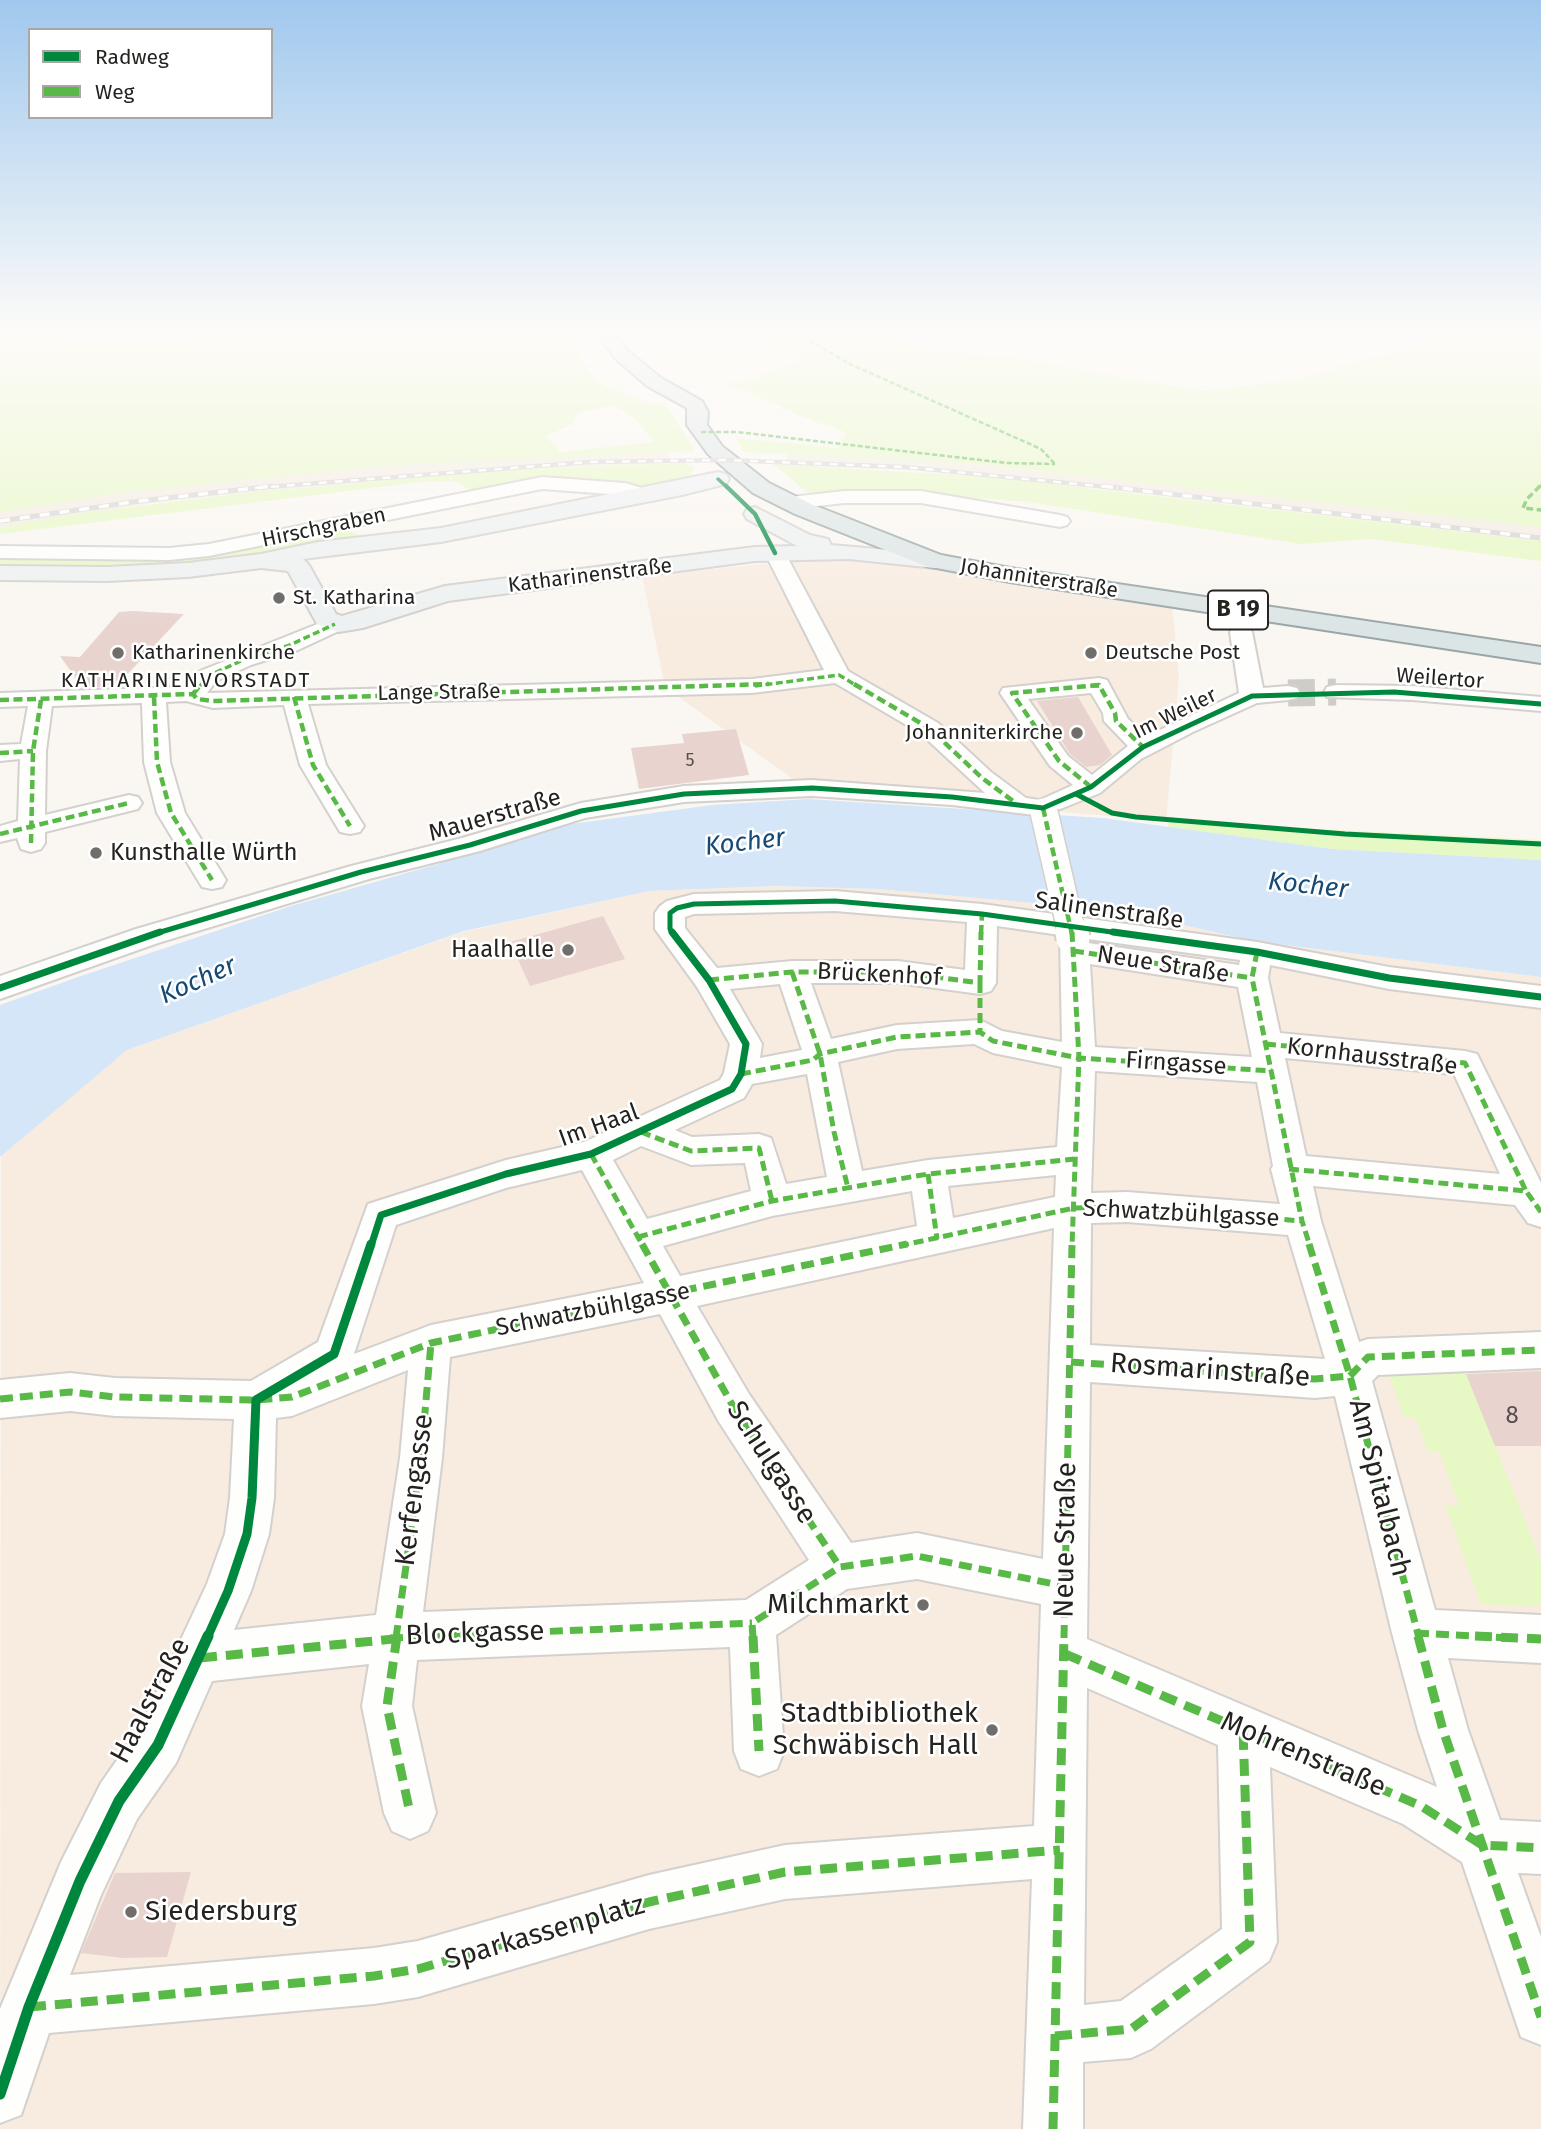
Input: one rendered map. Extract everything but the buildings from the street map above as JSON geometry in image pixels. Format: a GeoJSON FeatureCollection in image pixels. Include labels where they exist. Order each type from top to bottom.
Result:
{"type":"FeatureCollection","features":[{"type":"Feature","properties":{"kind":"main road","name":"Johanniterstraße"},"geometry":{"type":"LineString","coordinates":[[700,429],[715,450],[761,488],[791,503],[935,561],[1010,575],[1541,655]]}},
{"type":"Feature","properties":{"kind":"street"},"geometry":{"type":"LineString","coordinates":[[715,450],[718,479],[755,514],[839,675],[929,728],[982,778],[1035,808],[1073,945]]}},
{"type":"Feature","properties":{"kind":"street","name":"Hirschgraben"},"geometry":{"type":"LineString","coordinates":[[0,573],[107,574],[261,562],[318,549],[441,535],[718,479]]}},
{"type":"Feature","properties":{"kind":"street","name":"Hirschgraben"},"geometry":{"type":"LineString","coordinates":[[0,552],[157,554],[209,550],[542,483],[625,489],[645,495]]}},
{"type":"Feature","properties":{"kind":"street"},"geometry":{"type":"LineString","coordinates":[[755,514],[761,488]]}},
{"type":"Feature","properties":{"kind":"street"},"geometry":{"type":"LineString","coordinates":[[791,503],[844,497],[921,496],[1060,522]]}},
{"type":"Feature","properties":{"kind":"street","name":"Katharinenstraße"},"geometry":{"type":"LineString","coordinates":[[755,514],[802,540],[849,552]]}},
{"type":"Feature","properties":{"kind":"street","name":"Hirschgraben"},"geometry":{"type":"LineString","coordinates":[[297,565],[318,549]]}},
{"type":"Feature","properties":{"kind":"street","name":"Katharinenstraße"},"geometry":{"type":"LineString","coordinates":[[193,694],[200,683],[215,672],[243,660],[290,645],[335,624],[354,623],[445,594],[775,553],[849,552],[935,561]]}},
{"type":"Feature","properties":{"kind":"street"},"geometry":{"type":"LineString","coordinates":[[261,562],[297,565],[326,620],[335,624]]}},
{"type":"Feature","properties":{"kind":"street","name":"Im Weiler"},"geometry":{"type":"LineString","coordinates":[[1035,808],[1091,787],[1143,747],[1252,696],[1241,632]]}},
{"type":"Feature","properties":{"kind":"street","name":"Lange Straße"},"geometry":{"type":"LineString","coordinates":[[0,700],[193,694],[197,699],[213,701],[752,686],[839,675]]}},
{"type":"Feature","properties":{"kind":"street"},"geometry":{"type":"LineString","coordinates":[[1091,787],[1059,761],[1012,693],[1099,685],[1115,713],[1116,721],[1143,747]]}},
{"type":"Feature","properties":{"kind":"street","name":"Weilertor"},"geometry":{"type":"LineString","coordinates":[[1336,692],[1412,693],[1541,704]]}},
{"type":"Feature","properties":{"kind":"street"},"geometry":{"type":"LineString","coordinates":[[1252,696],[1288,693]]}},
{"type":"Feature","properties":{"kind":"street"},"geometry":{"type":"LineString","coordinates":[[154,697],[157,762],[171,813],[212,880]]}},
{"type":"Feature","properties":{"kind":"street"},"geometry":{"type":"LineString","coordinates":[[294,697],[313,765],[350,826]]}},
{"type":"Feature","properties":{"kind":"street"},"geometry":{"type":"LineString","coordinates":[[31,835],[33,751],[41,700]]}},
{"type":"Feature","properties":{"kind":"street"},"geometry":{"type":"LineString","coordinates":[[0,753],[33,751]]}},
{"type":"Feature","properties":{"kind":"street","name":"Mauerstraße"},"geometry":{"type":"LineString","coordinates":[[0,988],[147,936],[360,872],[470,845],[581,811],[684,794],[812,788],[952,797],[1035,808]]}},
{"type":"Feature","properties":{"kind":"street"},"geometry":{"type":"LineString","coordinates":[[0,834],[31,835],[129,803]]}},
{"type":"Feature","properties":{"kind":"street","name":"Salinenstraße"},"geometry":{"type":"LineString","coordinates":[[709,980],[670,929],[670,914],[677,908],[694,904],[835,901],[982,914],[1254,965],[1541,997]]}},
{"type":"Feature","properties":{"kind":"street"},"geometry":{"type":"LineString","coordinates":[[709,980],[746,1044],[741,1074],[813,1060],[820,1054],[897,1037],[980,1032],[982,914]]}},
{"type":"Feature","properties":{"kind":"street","name":"Neue Straße"},"geometry":{"type":"LineString","coordinates":[[1053,2129],[1074,1159],[1079,1058],[1073,945],[1254,965]]}},
{"type":"Feature","properties":{"kind":"street","name":"Am Spitalbach"},"geometry":{"type":"LineString","coordinates":[[1254,965],[1289,1169],[1302,1221],[1350,1376],[1443,1730],[1541,2017]]}},
{"type":"Feature","properties":{"kind":"street"},"geometry":{"type":"LineString","coordinates":[[792,972],[820,1054],[834,1132],[848,1188]]}},
{"type":"Feature","properties":{"kind":"street","name":"Brückenhof"},"geometry":{"type":"LineString","coordinates":[[709,980],[792,972],[898,972],[979,983]]}},
{"type":"Feature","properties":{"kind":"street","name":"Firngasse"},"geometry":{"type":"LineString","coordinates":[[980,1032],[993,1041],[1079,1058],[1269,1058]]}},
{"type":"Feature","properties":{"kind":"street","name":"Kornhausstraße"},"geometry":{"type":"LineString","coordinates":[[1269,1058],[1465,1063],[1534,1202]]}},
{"type":"Feature","properties":{"kind":"street","name":"Im Haal"},"geometry":{"type":"LineString","coordinates":[[256,1400],[334,1353],[381,1215],[506,1174],[591,1154],[733,1089],[741,1074]]}},
{"type":"Feature","properties":{"kind":"street"},"geometry":{"type":"LineString","coordinates":[[641,1132],[691,1151],[760,1148],[772,1201]]}},
{"type":"Feature","properties":{"kind":"street","name":"Schulgasse"},"geometry":{"type":"LineString","coordinates":[[591,1154],[734,1408],[840,1567]]}},
{"type":"Feature","properties":{"kind":"street","name":"Schwatzbühlgasse"},"geometry":{"type":"LineString","coordinates":[[638,1237],[772,1201],[928,1174],[1074,1159]]}},
{"type":"Feature","properties":{"kind":"street","name":"Kornhausstraße"},"geometry":{"type":"LineString","coordinates":[[1289,1169],[1534,1202]]}},
{"type":"Feature","properties":{"kind":"street"},"geometry":{"type":"LineString","coordinates":[[928,1174],[937,1239]]}},
{"type":"Feature","properties":{"kind":"street","name":"Schwatzbühlgasse"},"geometry":{"type":"LineString","coordinates":[[0,1399],[70,1392],[115,1397],[256,1400],[292,1397],[431,1343],[937,1239],[1074,1208],[1127,1208],[1302,1221]]}},
{"type":"Feature","properties":{"kind":"street","name":"Kerfengasse"},"geometry":{"type":"LineString","coordinates":[[410,1813],[387,1706],[421,1458],[431,1343]]}},
{"type":"Feature","properties":{"kind":"street"},"geometry":{"type":"LineString","coordinates":[[1350,1376],[1368,1357],[1541,1350]]}},
{"type":"Feature","properties":{"kind":"street","name":"Rosmarinstraße"},"geometry":{"type":"LineString","coordinates":[[1071,1362],[1315,1379],[1350,1376]]}},
{"type":"Feature","properties":{"kind":"street","name":"Haalstraße"},"geometry":{"type":"LineString","coordinates":[[0,2094],[29,2007],[80,1881],[119,1801],[158,1745],[229,1591],[247,1534],[253,1499],[256,1400]]}},
{"type":"Feature","properties":{"kind":"street"},"geometry":{"type":"LineString","coordinates":[[759,1751],[752,1623],[840,1567],[916,1556],[1064,1586]]}},
{"type":"Feature","properties":{"kind":"street","name":"Blockgasse"},"geometry":{"type":"LineString","coordinates":[[200,1658],[395,1637],[752,1623]]}},
{"type":"Feature","properties":{"kind":"street"},"geometry":{"type":"LineString","coordinates":[[1416,1633],[1541,1639]]}},
{"type":"Feature","properties":{"kind":"street","name":"Mohrenstraße"},"geometry":{"type":"LineString","coordinates":[[1065,1654],[1421,1806],[1482,1845],[1541,1848]]}},
{"type":"Feature","properties":{"kind":"street"},"geometry":{"type":"LineString","coordinates":[[1055,2036],[1130,2029],[1250,1942],[1243,1729]]}},
{"type":"Feature","properties":{"kind":"street","name":"Sparkassenplatz"},"geometry":{"type":"LineString","coordinates":[[29,2007],[373,1976],[418,1969],[649,1902],[785,1872],[1060,1850]]}},
{"type":"Feature","properties":{"kind":"shaded area"},"geometry":{"type":"Polygon","coordinates":[[[669,452],[668,463],[503,470],[253,492],[153,503],[0,528],[0,512],[129,492],[395,465],[669,452]]]}},
{"type":"Feature","properties":{"kind":"shaded area"},"geometry":{"type":"Polygon","coordinates":[[[787,453],[964,463],[1541,527],[1541,541],[1063,484],[925,471],[786,465],[787,453]]]}},
{"type":"Feature","properties":{"kind":"shaded area"},"geometry":{"type":"Polygon","coordinates":[[[901,557],[992,579],[1172,604],[1179,677],[1166,821],[808,790],[665,687],[642,576],[792,561],[901,557]]]}},
{"type":"Feature","properties":{"kind":"shaded area"},"geometry":{"type":"Polygon","coordinates":[[[776,886],[878,889],[1123,911],[1253,941],[1541,977],[1541,2129],[0,2129],[1,1154],[127,1050],[463,932],[649,891],[776,886]]]}},
{"type":"Feature","properties":{"kind":"green space"},"geometry":{"type":"Polygon","coordinates":[[[0,429],[560,429],[546,436],[560,452],[655,442],[644,429],[682,429],[695,451],[395,465],[129,492],[0,512],[0,429]]]}},
{"type":"Feature","properties":{"kind":"green space"},"geometry":{"type":"Polygon","coordinates":[[[837,429],[1541,429],[1541,527],[964,463],[743,452],[737,438],[838,448],[847,433],[837,429]]]}},
{"type":"Feature","properties":{"kind":"green space"},"geometry":{"type":"Polygon","coordinates":[[[683,463],[694,467],[688,482],[649,492],[598,484],[474,493],[457,482],[421,482],[0,534],[0,528],[74,514],[253,492],[503,470],[683,463]]]}},
{"type":"Feature","properties":{"kind":"green space"},"geometry":{"type":"Polygon","coordinates":[[[773,464],[993,477],[1541,541],[1541,561],[1370,539],[1301,544],[1029,502],[949,496],[813,493],[807,492],[773,464]]]}},
{"type":"Feature","properties":{"kind":"green space"},"geometry":{"type":"Polygon","coordinates":[[[343,529],[362,536],[333,539],[249,559],[179,567],[0,569],[0,555],[139,559],[343,529]]]}},
{"type":"Feature","properties":{"kind":"green space"},"geometry":{"type":"Polygon","coordinates":[[[1169,822],[1541,840],[1541,860],[1332,849],[1168,827],[1169,822]]]}},
{"type":"Feature","properties":{"kind":"green space"},"geometry":{"type":"Polygon","coordinates":[[[1384,1361],[1462,1362],[1541,1561],[1541,1606],[1481,1604],[1445,1505],[1459,1505],[1440,1452],[1428,1452],[1416,1418],[1404,1418],[1384,1361]]]}},
{"type":"Feature","properties":{"kind":"water","name":"Kocher"},"geometry":{"type":"Polygon","coordinates":[[[808,799],[1103,818],[1332,849],[1541,860],[1541,977],[1253,941],[1123,911],[878,889],[776,886],[649,891],[464,931],[127,1050],[0,1157],[0,1005],[291,906],[438,864],[473,849],[564,825],[712,805],[808,799]]]}},
{"type":"Feature","properties":{"kind":"tunnel"},"geometry":{"type":"LineString","coordinates":[[1288,693],[1336,692]]}},
{"type":"Feature","properties":{"kind":"railway"},"geometry":{"type":"LineString","coordinates":[[256,488],[589,462],[725,460],[905,467],[1118,488]]}},
{"type":"Feature","properties":{"kind":"railway"},"geometry":{"type":"LineString","coordinates":[[256,488],[273,486]]}},
{"type":"Feature","properties":{"kind":"railway"},"geometry":{"type":"LineString","coordinates":[[1103,486],[1541,538]]}},
{"type":"Feature","properties":{"kind":"railway"},"geometry":{"type":"LineString","coordinates":[[0,521],[256,488]]}},
{"type":"Feature","properties":{"kind":"marked path"},"geometry":{"type":"LineString","coordinates":[[997,429],[1041,449],[1055,464]]}},
{"type":"Feature","properties":{"kind":"marked path"},"geometry":{"type":"LineString","coordinates":[[701,432],[737,432],[1007,463],[1055,464]]}},
{"type":"Feature","properties":{"kind":"marked path"},"geometry":{"type":"LineString","coordinates":[[1541,485],[1527,499],[1523,508],[1541,510]]}},
{"type":"Feature","properties":{"kind":"marked path"},"geometry":{"type":"LineString","coordinates":[[193,694],[208,676],[243,660],[290,645],[335,624]]}},
{"type":"Feature","properties":{"kind":"marked path"},"geometry":{"type":"LineString","coordinates":[[0,700],[193,694],[197,699],[213,701],[347,695],[752,686],[839,675],[929,728],[982,778],[1013,801]]}},
{"type":"Feature","properties":{"kind":"marked path"},"geometry":{"type":"LineString","coordinates":[[1091,787],[1059,761],[1012,693],[1099,685],[1115,713],[1116,721],[1143,747]]}},
{"type":"Feature","properties":{"kind":"marked path"},"geometry":{"type":"LineString","coordinates":[[154,697],[157,762],[171,813],[212,880]]}},
{"type":"Feature","properties":{"kind":"marked path"},"geometry":{"type":"LineString","coordinates":[[294,697],[313,765],[350,826]]}},
{"type":"Feature","properties":{"kind":"marked path"},"geometry":{"type":"LineString","coordinates":[[31,843],[33,751],[41,700]]}},
{"type":"Feature","properties":{"kind":"marked path"},"geometry":{"type":"LineString","coordinates":[[0,753],[33,751]]}},
{"type":"Feature","properties":{"kind":"marked path"},"geometry":{"type":"LineString","coordinates":[[0,834],[129,803]]}},
{"type":"Feature","properties":{"kind":"marked path"},"geometry":{"type":"LineString","coordinates":[[1043,808],[1073,938],[1079,1058],[1074,1159],[1053,2129]]}},
{"type":"Feature","properties":{"kind":"marked path"},"geometry":{"type":"LineString","coordinates":[[709,980],[792,972],[898,972],[980,983],[982,914]]}},
{"type":"Feature","properties":{"kind":"marked path"},"geometry":{"type":"LineString","coordinates":[[1074,951],[1252,978]]}},
{"type":"Feature","properties":{"kind":"marked path"},"geometry":{"type":"LineString","coordinates":[[1257,952],[1252,978],[1302,1221],[1350,1376],[1443,1730],[1541,2017]]}},
{"type":"Feature","properties":{"kind":"marked path"},"geometry":{"type":"LineString","coordinates":[[792,972],[820,1054],[834,1132],[848,1188]]}},
{"type":"Feature","properties":{"kind":"marked path"},"geometry":{"type":"LineString","coordinates":[[980,983],[980,1032]]}},
{"type":"Feature","properties":{"kind":"marked path"},"geometry":{"type":"LineString","coordinates":[[741,1074],[813,1060],[820,1054],[897,1037],[980,1032],[993,1041],[1079,1058],[1272,1071]]}},
{"type":"Feature","properties":{"kind":"marked path"},"geometry":{"type":"LineString","coordinates":[[1266,1044],[1465,1063],[1526,1191]]}},
{"type":"Feature","properties":{"kind":"marked path"},"geometry":{"type":"LineString","coordinates":[[641,1132],[691,1151],[759,1148],[772,1201]]}},
{"type":"Feature","properties":{"kind":"marked path"},"geometry":{"type":"LineString","coordinates":[[591,1154],[734,1408],[840,1567]]}},
{"type":"Feature","properties":{"kind":"marked path"},"geometry":{"type":"LineString","coordinates":[[638,1237],[772,1201],[928,1174],[1074,1159]]}},
{"type":"Feature","properties":{"kind":"marked path"},"geometry":{"type":"LineString","coordinates":[[1289,1169],[1526,1191],[1541,1212]]}},
{"type":"Feature","properties":{"kind":"marked path"},"geometry":{"type":"LineString","coordinates":[[928,1174],[937,1239]]}},
{"type":"Feature","properties":{"kind":"marked path"},"geometry":{"type":"LineString","coordinates":[[0,1399],[70,1392],[115,1397],[256,1400],[292,1397],[431,1343],[670,1295],[1074,1208],[1127,1207],[1302,1221]]}},
{"type":"Feature","properties":{"kind":"marked path"},"geometry":{"type":"LineString","coordinates":[[410,1813],[387,1706],[421,1458],[431,1343]]}},
{"type":"Feature","properties":{"kind":"marked path"},"geometry":{"type":"LineString","coordinates":[[1350,1376],[1368,1357],[1541,1350]]}},
{"type":"Feature","properties":{"kind":"marked path"},"geometry":{"type":"LineString","coordinates":[[1071,1362],[1315,1379],[1350,1376]]}},
{"type":"Feature","properties":{"kind":"marked path"},"geometry":{"type":"LineString","coordinates":[[759,1751],[752,1623],[840,1567],[917,1556],[1064,1586]]}},
{"type":"Feature","properties":{"kind":"marked path"},"geometry":{"type":"LineString","coordinates":[[200,1658],[395,1637],[752,1623]]}},
{"type":"Feature","properties":{"kind":"marked path"},"geometry":{"type":"LineString","coordinates":[[1416,1633],[1541,1639]]}},
{"type":"Feature","properties":{"kind":"marked path"},"geometry":{"type":"LineString","coordinates":[[1065,1654],[1421,1806],[1482,1845],[1541,1848]]}},
{"type":"Feature","properties":{"kind":"marked path"},"geometry":{"type":"LineString","coordinates":[[1055,2036],[1131,2029],[1250,1942],[1243,1729]]}},
{"type":"Feature","properties":{"kind":"marked path"},"geometry":{"type":"LineString","coordinates":[[29,2007],[374,1976],[418,1969],[649,1902],[785,1872],[1060,1850]]}},
{"type":"Feature","properties":{"kind":"cycle path"},"geometry":{"type":"LineString","coordinates":[[718,479],[755,514],[775,553]]}},
{"type":"Feature","properties":{"kind":"cycle path"},"geometry":{"type":"LineString","coordinates":[[0,988],[147,936],[361,872],[470,845],[581,811],[684,794],[812,788],[952,797],[1043,808],[1091,787],[1143,747],[1252,696],[1394,692],[1541,704]]}},
{"type":"Feature","properties":{"kind":"cycle path"},"geometry":{"type":"LineString","coordinates":[[1076,794],[1112,813],[1136,817],[1345,834],[1541,844]]}},
{"type":"Feature","properties":{"kind":"cycle path"},"geometry":{"type":"LineString","coordinates":[[0,2094],[29,2007],[80,1881],[119,1801],[158,1745],[228,1591],[247,1534],[252,1498],[256,1400],[334,1354],[381,1215],[506,1174],[591,1154],[732,1089],[741,1074],[746,1044],[709,980],[670,929],[670,913],[677,908],[694,904],[835,901],[982,914],[1257,952],[1389,978],[1541,997]]}},
{"type":"Feature","properties":{"kind":"place","name":"St. Katharina"},"geometry":{"type":"Point","coordinates":[279,598]}},
{"type":"Feature","properties":{"kind":"place","name":"Katharinenkirche"},"geometry":{"type":"Point","coordinates":[118,653]}},
{"type":"Feature","properties":{"kind":"place","name":"Deutsche Post"},"geometry":{"type":"Point","coordinates":[1091,653]}},
{"type":"Feature","properties":{"kind":"place","name":"Johanniterkirche"},"geometry":{"type":"Point","coordinates":[1077,733]}},
{"type":"Feature","properties":{"kind":"place","name":"Kunsthalle Würth"},"geometry":{"type":"Point","coordinates":[96,853]}},
{"type":"Feature","properties":{"kind":"place","name":"Haalhalle"},"geometry":{"type":"Point","coordinates":[568,950]}},
{"type":"Feature","properties":{"kind":"place","name":"Milchmarkt"},"geometry":{"type":"Point","coordinates":[923,1605]}},
{"type":"Feature","properties":{"kind":"place","name":"Stadtbibliothek Schwäbisch Hall"},"geometry":{"type":"Point","coordinates":[992,1730]}},
{"type":"Feature","properties":{"kind":"place","name":"Siedersburg"},"geometry":{"type":"Point","coordinates":[131,1912]}},
{"type":"Feature","properties":{"kind":"district","name":"KATHARINENVORSTADT"},"geometry":{"type":"Point","coordinates":[186,681]}}]}
